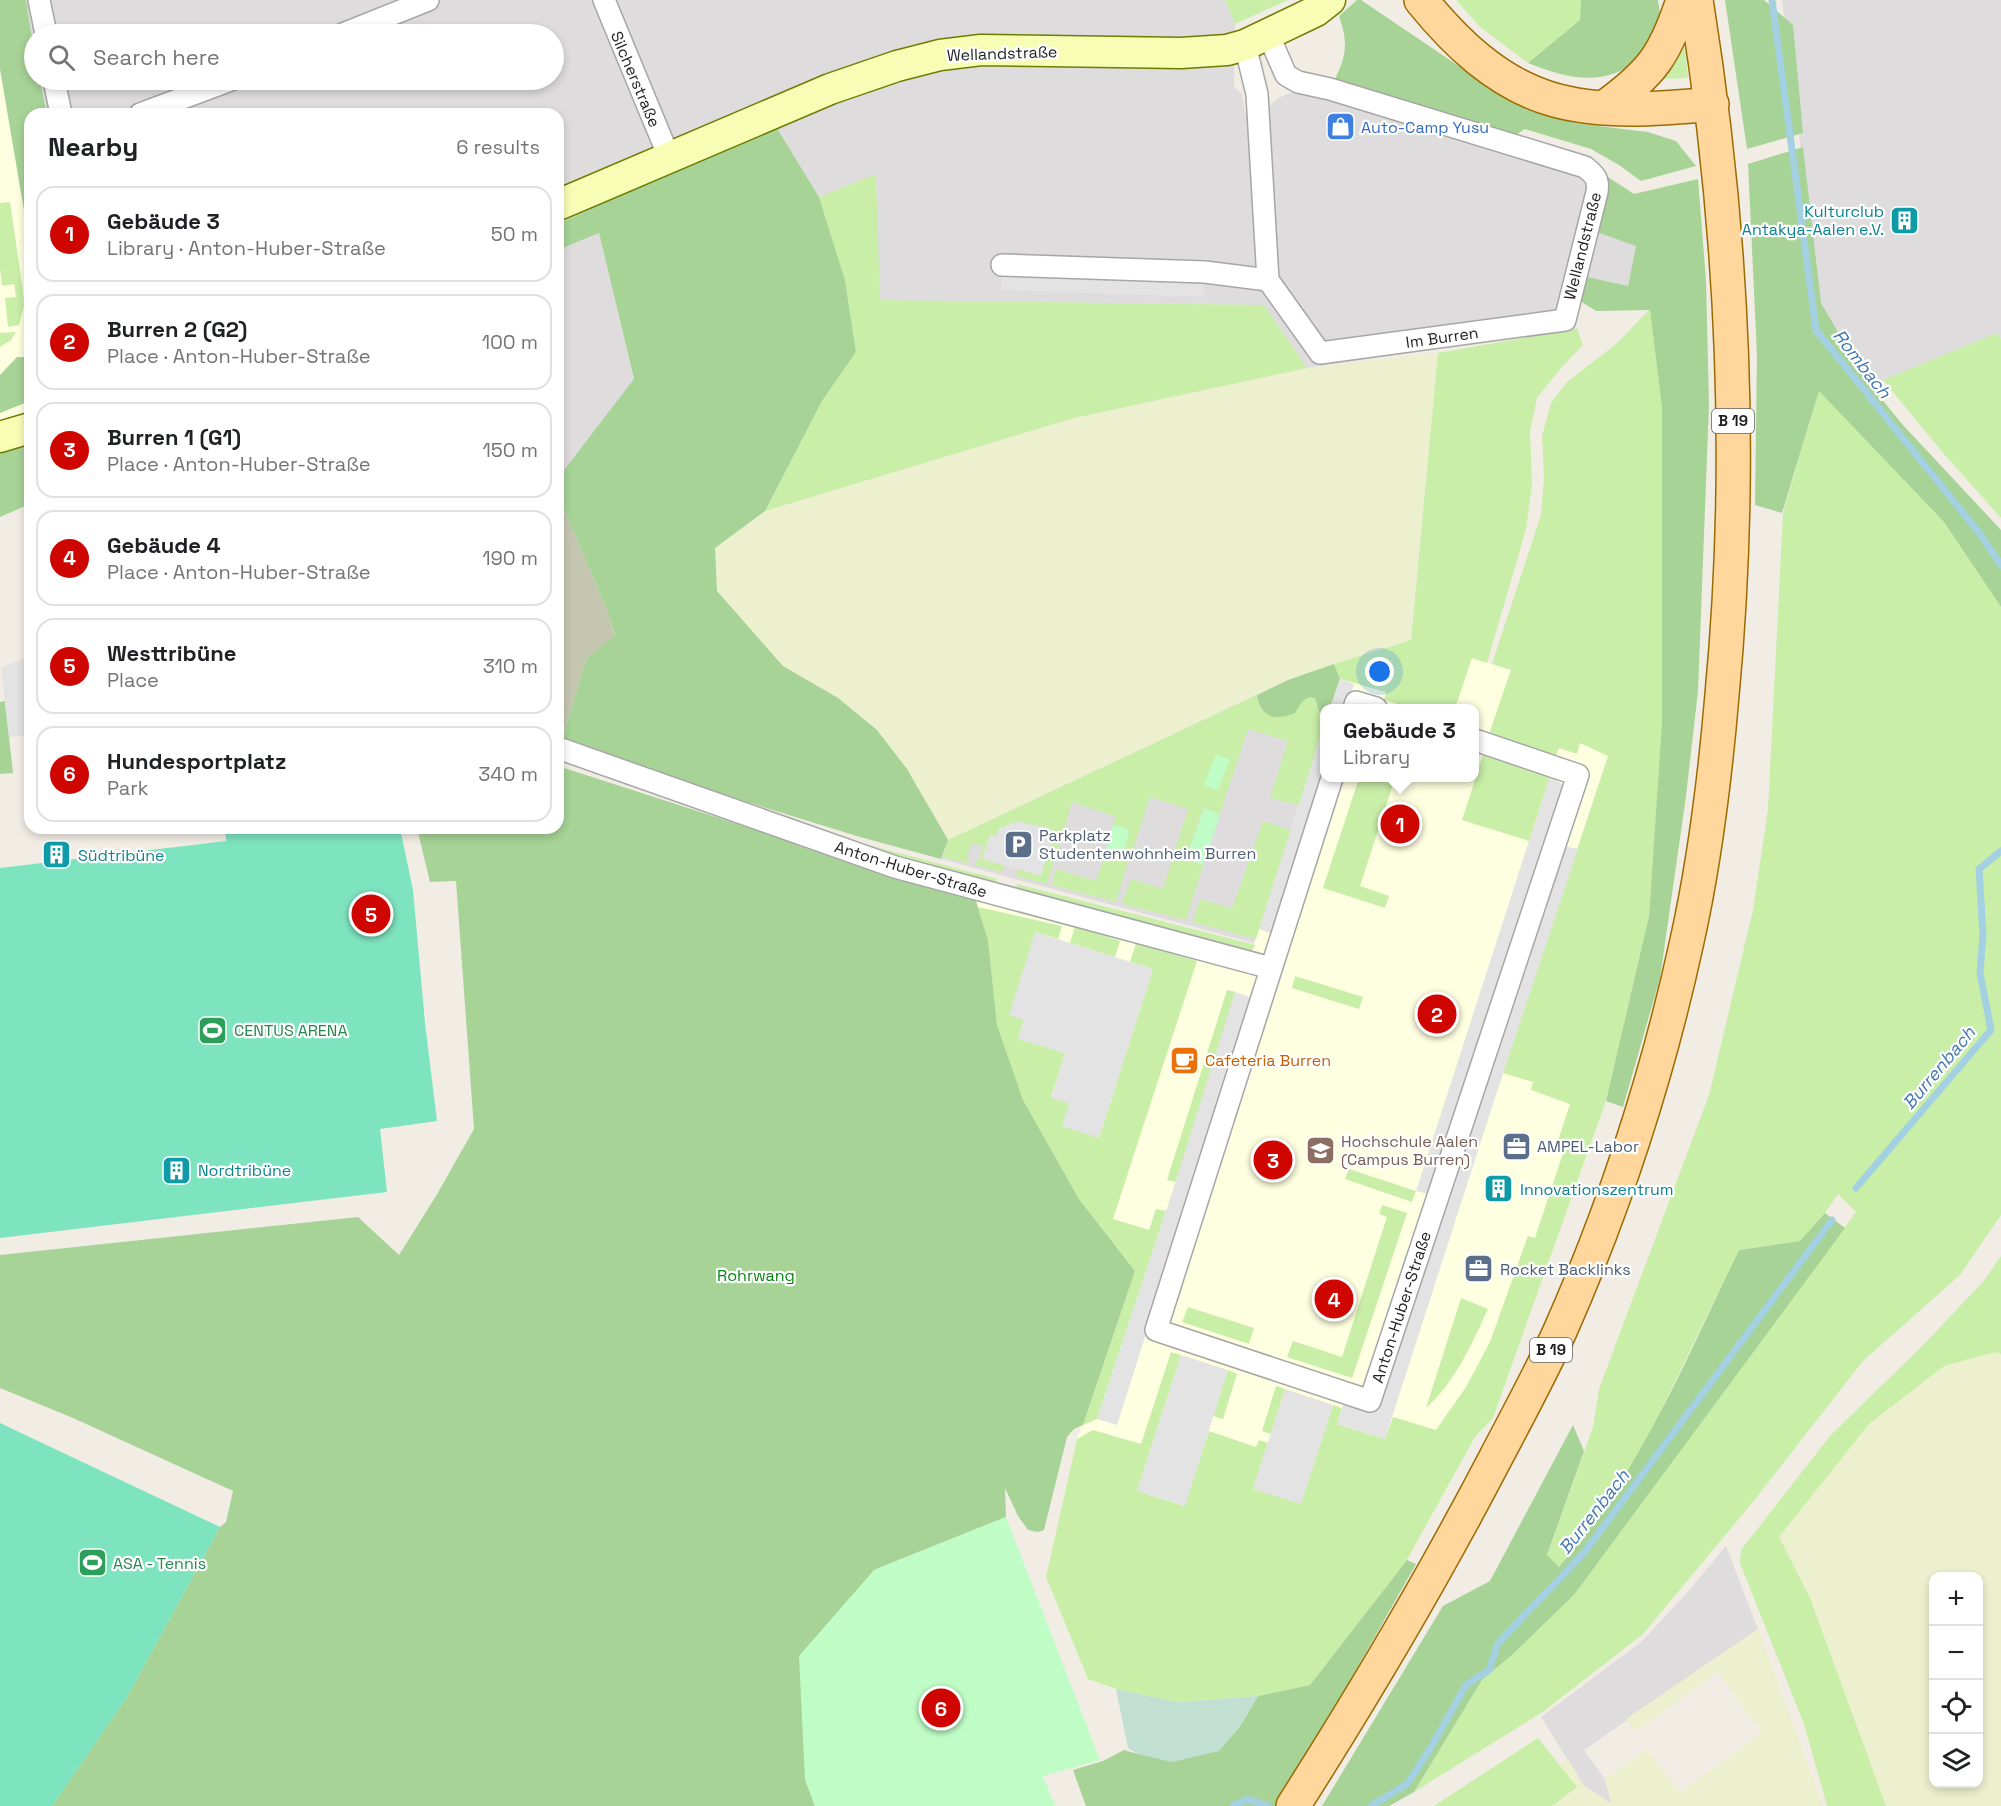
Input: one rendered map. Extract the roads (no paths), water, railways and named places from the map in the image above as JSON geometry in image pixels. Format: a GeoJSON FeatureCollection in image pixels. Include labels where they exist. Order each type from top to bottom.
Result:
{"type":"FeatureCollection","features":[{"type":"Feature","properties":{"kind":"main road","name":"Wellandstraße"},"geometry":{"type":"LineString","coordinates":[[564,202],[830,88],[897,66],[940,55],[981,50],[1181,53],[1227,50],[1316,11],[1330,0]]}},
{"type":"Feature","properties":{"kind":"main road"},"geometry":{"type":"LineString","coordinates":[[1421,0],[1447,32],[1472,55],[1528,91],[1578,105],[1605,107],[1666,108],[1712,104]]}},
{"type":"Feature","properties":{"kind":"main road"},"geometry":{"type":"LineString","coordinates":[[1605,107],[1642,79],[1660,56],[1683,0]]}},
{"type":"Feature","properties":{"kind":"main road","name":"B 19"},"geometry":{"type":"LineString","coordinates":[[1298,1798],[1452,1542],[1558,1335],[1583,1277],[1623,1170],[1678,981],[1690,927],[1708,818],[1726,660],[1734,468],[1733,373],[1726,239],[1712,104],[1696,0]]}},
{"type":"Feature","properties":{"kind":"main road"},"geometry":{"type":"LineString","coordinates":[[0,437],[24,430]]}},
{"type":"Feature","properties":{"kind":"street"},"geometry":{"type":"LineString","coordinates":[[39,0],[44,24]]}},
{"type":"Feature","properties":{"kind":"street"},"geometry":{"type":"LineString","coordinates":[[368,24],[428,0]]}},
{"type":"Feature","properties":{"kind":"street","name":"Silcherstraße"},"geometry":{"type":"LineString","coordinates":[[604,0],[669,157]]}},
{"type":"Feature","properties":{"kind":"street"},"geometry":{"type":"LineString","coordinates":[[1256,39],[1286,75],[1256,86]]}},
{"type":"Feature","properties":{"kind":"street"},"geometry":{"type":"LineString","coordinates":[[1002,265],[1205,272],[1268,280],[1256,86],[1256,39]]}},
{"type":"Feature","properties":{"kind":"street","name":"Wellandstraße"},"geometry":{"type":"LineString","coordinates":[[1286,75],[1298,82],[1330,89],[1575,164],[1595,175],[1599,183],[1565,320]]}},
{"type":"Feature","properties":{"kind":"street"},"geometry":{"type":"LineString","coordinates":[[56,90],[60,108]]}},
{"type":"Feature","properties":{"kind":"street"},"geometry":{"type":"LineString","coordinates":[[156,108],[204,90]]}},
{"type":"Feature","properties":{"kind":"street","name":"Im Burren"},"geometry":{"type":"LineString","coordinates":[[1268,280],[1320,353],[1565,320]]}},
{"type":"Feature","properties":{"kind":"street","name":"Anton-Huber-Straße"},"geometry":{"type":"LineString","coordinates":[[1330,782],[1156,1330],[1370,1401],[1578,775],[1479,741]]}},
{"type":"Feature","properties":{"kind":"street","name":"Anton-Huber-Straße"},"geometry":{"type":"LineString","coordinates":[[564,750],[895,867],[1271,968]]}},
{"type":"Feature","properties":{"kind":"waterway","name":"Rombach"},"geometry":{"type":"LineString","coordinates":[[1772,0],[1816,330],[1980,534],[2001,565]]}},
{"type":"Feature","properties":{"kind":"waterway","name":"Burrenbach"},"geometry":{"type":"LineString","coordinates":[[1856,1188],[1991,1030],[1980,973],[1983,935],[1979,869],[2001,851]]}},
{"type":"Feature","properties":{"kind":"waterway","name":"Burrenbach"},"geometry":{"type":"LineString","coordinates":[[1371,1806],[1407,1784],[1430,1749],[1466,1685],[1489,1670],[1498,1643],[1583,1554],[1832,1220]]}},
{"type":"Feature","properties":{"kind":"waterway","name":"Burrenbach"},"geometry":{"type":"LineString","coordinates":[[1233,1806],[1248,1799],[1268,1806]]}},
{"type":"Feature","properties":{"kind":"place","name":"Auto-Camp Yusu"},"geometry":{"type":"Point","coordinates":[1340,127]}},
{"type":"Feature","properties":{"kind":"place","name":"Kulturclub Antakya-Aalen e.V."},"geometry":{"type":"Point","coordinates":[1905,220]}},
{"type":"Feature","properties":{"kind":"place","name":"Gebäude 3"},"geometry":{"type":"Point","coordinates":[1400,824]}},
{"type":"Feature","properties":{"kind":"place","name":"Parkplatz Studentenwohnheim Burren"},"geometry":{"type":"Point","coordinates":[1018,844]}},
{"type":"Feature","properties":{"kind":"place","name":"Südtribüne"},"geometry":{"type":"Point","coordinates":[57,855]}},
{"type":"Feature","properties":{"kind":"place","name":"Westtribüne"},"geometry":{"type":"Point","coordinates":[371,914]}},
{"type":"Feature","properties":{"kind":"place","name":"Burren 2 (G2)"},"geometry":{"type":"Point","coordinates":[1437,1014]}},
{"type":"Feature","properties":{"kind":"place","name":"CENTUS ARENA"},"geometry":{"type":"Point","coordinates":[213,1030]}},
{"type":"Feature","properties":{"kind":"place","name":"Cafeteria Burren"},"geometry":{"type":"Point","coordinates":[1184,1060]}},
{"type":"Feature","properties":{"kind":"place","name":"AMPEL-Labor"},"geometry":{"type":"Point","coordinates":[1516,1146]}},
{"type":"Feature","properties":{"kind":"place","name":"Hochschule Aalen (Campus Burren)"},"geometry":{"type":"Point","coordinates":[1320,1150]}},
{"type":"Feature","properties":{"kind":"place","name":"Burren 1 (G1)"},"geometry":{"type":"Point","coordinates":[1273,1160]}},
{"type":"Feature","properties":{"kind":"place","name":"Nordtribüne"},"geometry":{"type":"Point","coordinates":[177,1170]}},
{"type":"Feature","properties":{"kind":"place","name":"Innovationszentrum"},"geometry":{"type":"Point","coordinates":[1499,1189]}},
{"type":"Feature","properties":{"kind":"place","name":"Rocket Backlinks"},"geometry":{"type":"Point","coordinates":[1479,1269]}},
{"type":"Feature","properties":{"kind":"place","name":"Gebäude 4"},"geometry":{"type":"Point","coordinates":[1334,1299]}},
{"type":"Feature","properties":{"kind":"place","name":"ASA - Tennis"},"geometry":{"type":"Point","coordinates":[92,1563]}},
{"type":"Feature","properties":{"kind":"place","name":"Hundesportplatz"},"geometry":{"type":"Point","coordinates":[941,1708]}},
{"type":"Feature","properties":{"kind":"park label","name":"Rohrwang"},"geometry":{"type":"Point","coordinates":[756,1275]}}]}
